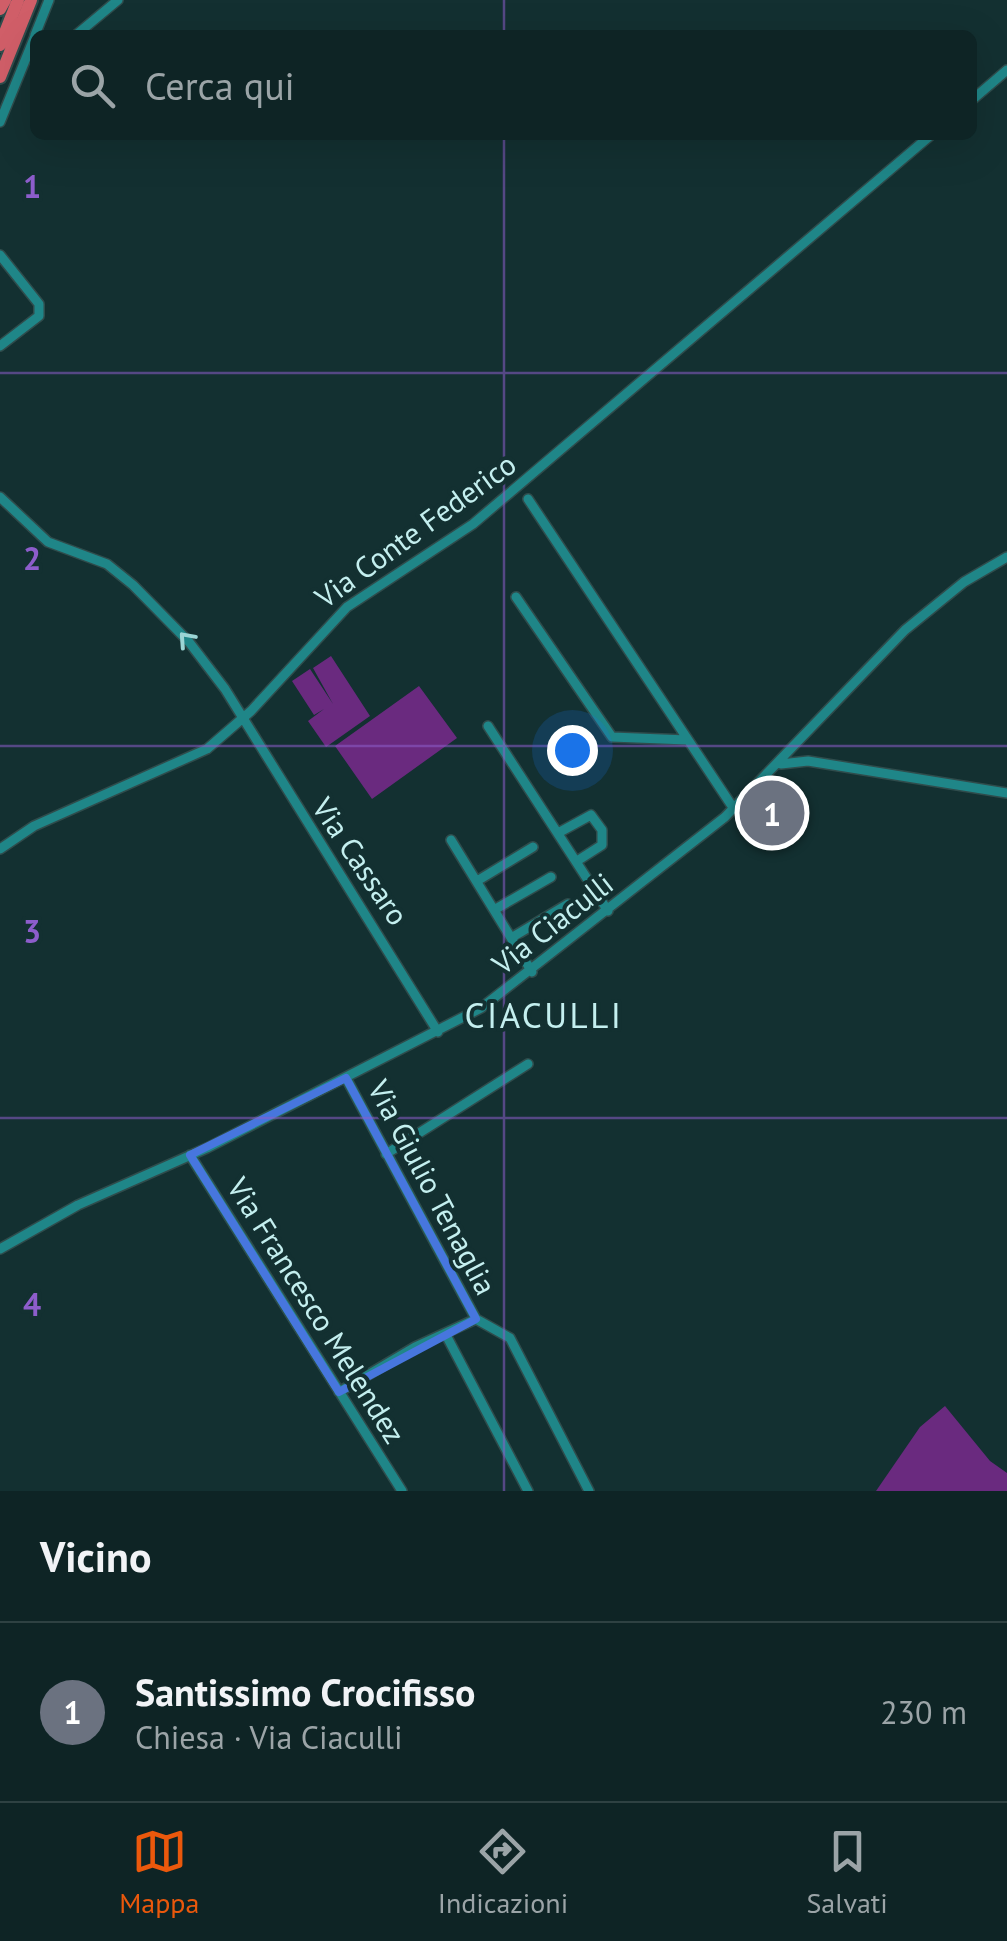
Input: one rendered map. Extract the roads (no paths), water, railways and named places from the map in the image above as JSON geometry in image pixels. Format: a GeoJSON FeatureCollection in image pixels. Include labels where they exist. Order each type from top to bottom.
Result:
{"type":"FeatureCollection","features":[{"type":"Feature","properties":{"kind":"highway"},"geometry":{"type":"LineString","coordinates":[[0,9],[5,0]]}},
{"type":"Feature","properties":{"kind":"highway"},"geometry":{"type":"LineString","coordinates":[[0,45],[18,0]]}},
{"type":"Feature","properties":{"kind":"highway"},"geometry":{"type":"LineString","coordinates":[[0,77],[31,0]]}},
{"type":"Feature","properties":{"kind":"street"},"geometry":{"type":"LineString","coordinates":[[37,30],[49,0]]}},
{"type":"Feature","properties":{"kind":"street"},"geometry":{"type":"LineString","coordinates":[[82,30],[118,0]]}},
{"type":"Feature","properties":{"kind":"street"},"geometry":{"type":"LineString","coordinates":[[0,122],[30,48]]}},
{"type":"Feature","properties":{"kind":"street"},"geometry":{"type":"LineString","coordinates":[[20,73],[30,67]]}},
{"type":"Feature","properties":{"kind":"street"},"geometry":{"type":"LineString","coordinates":[[977,96],[1007,70]]}},
{"type":"Feature","properties":{"kind":"street","name":"Via Conte Federico"},"geometry":{"type":"LineString","coordinates":[[0,849],[34,826],[207,750],[242,719],[347,606],[473,524],[926,140]]}},
{"type":"Feature","properties":{"kind":"street"},"geometry":{"type":"LineString","coordinates":[[0,255],[39,304],[39,316],[0,346]]}},
{"type":"Feature","properties":{"kind":"street","name":"Via Cassaro"},"geometry":{"type":"LineString","coordinates":[[0,497],[48,542],[108,564],[134,584],[190,642],[438,1032]]}},
{"type":"Feature","properties":{"kind":"street"},"geometry":{"type":"LineString","coordinates":[[528,498],[734,809]]}},
{"type":"Feature","properties":{"kind":"street","name":"Via Ciaculli"},"geometry":{"type":"LineString","coordinates":[[0,1250],[78,1205],[190,1155],[438,1032],[532,972],[734,809],[905,630],[942,597],[1007,557]]}},
{"type":"Feature","properties":{"kind":"street"},"geometry":{"type":"LineString","coordinates":[[516,597],[612,737],[687,740]]}},
{"type":"Feature","properties":{"kind":"street"},"geometry":{"type":"LineString","coordinates":[[488,726],[608,911]]}},
{"type":"Feature","properties":{"kind":"street"},"geometry":{"type":"LineString","coordinates":[[778,765],[808,761],[1007,793]]}},
{"type":"Feature","properties":{"kind":"street"},"geometry":{"type":"LineString","coordinates":[[558,834],[590,815],[602,830],[602,845],[576,861]]}},
{"type":"Feature","properties":{"kind":"street"},"geometry":{"type":"LineString","coordinates":[[451,840],[532,972]]}},
{"type":"Feature","properties":{"kind":"street"},"geometry":{"type":"LineString","coordinates":[[476,882],[533,846]]}},
{"type":"Feature","properties":{"kind":"street"},"geometry":{"type":"LineString","coordinates":[[494,910],[550,877]]}},
{"type":"Feature","properties":{"kind":"street"},"geometry":{"type":"LineString","coordinates":[[511,938],[568,904]]}},
{"type":"Feature","properties":{"kind":"street"},"geometry":{"type":"LineString","coordinates":[[386,1154],[528,1064]]}},
{"type":"Feature","properties":{"kind":"street","name":"Via Giulio Tenaglia"},"geometry":{"type":"LineString","coordinates":[[346,1078],[476,1319]]}},
{"type":"Feature","properties":{"kind":"street","name":"Via Francesco Melendez"},"geometry":{"type":"LineString","coordinates":[[190,1155],[402,1491]]}},
{"type":"Feature","properties":{"kind":"street"},"geometry":{"type":"LineString","coordinates":[[339,1392],[415,1347],[476,1319],[510,1338],[589,1491]]}},
{"type":"Feature","properties":{"kind":"street"},"geometry":{"type":"LineString","coordinates":[[446,1335],[528,1491]]}},
{"type":"Feature","properties":{"kind":"place","name":"Santissimo Crocifisso"},"geometry":{"type":"Point","coordinates":[772,813]}},
{"type":"Feature","properties":{"kind":"district","name":"CIACULLI"},"geometry":{"type":"Point","coordinates":[544,1015]}}]}
